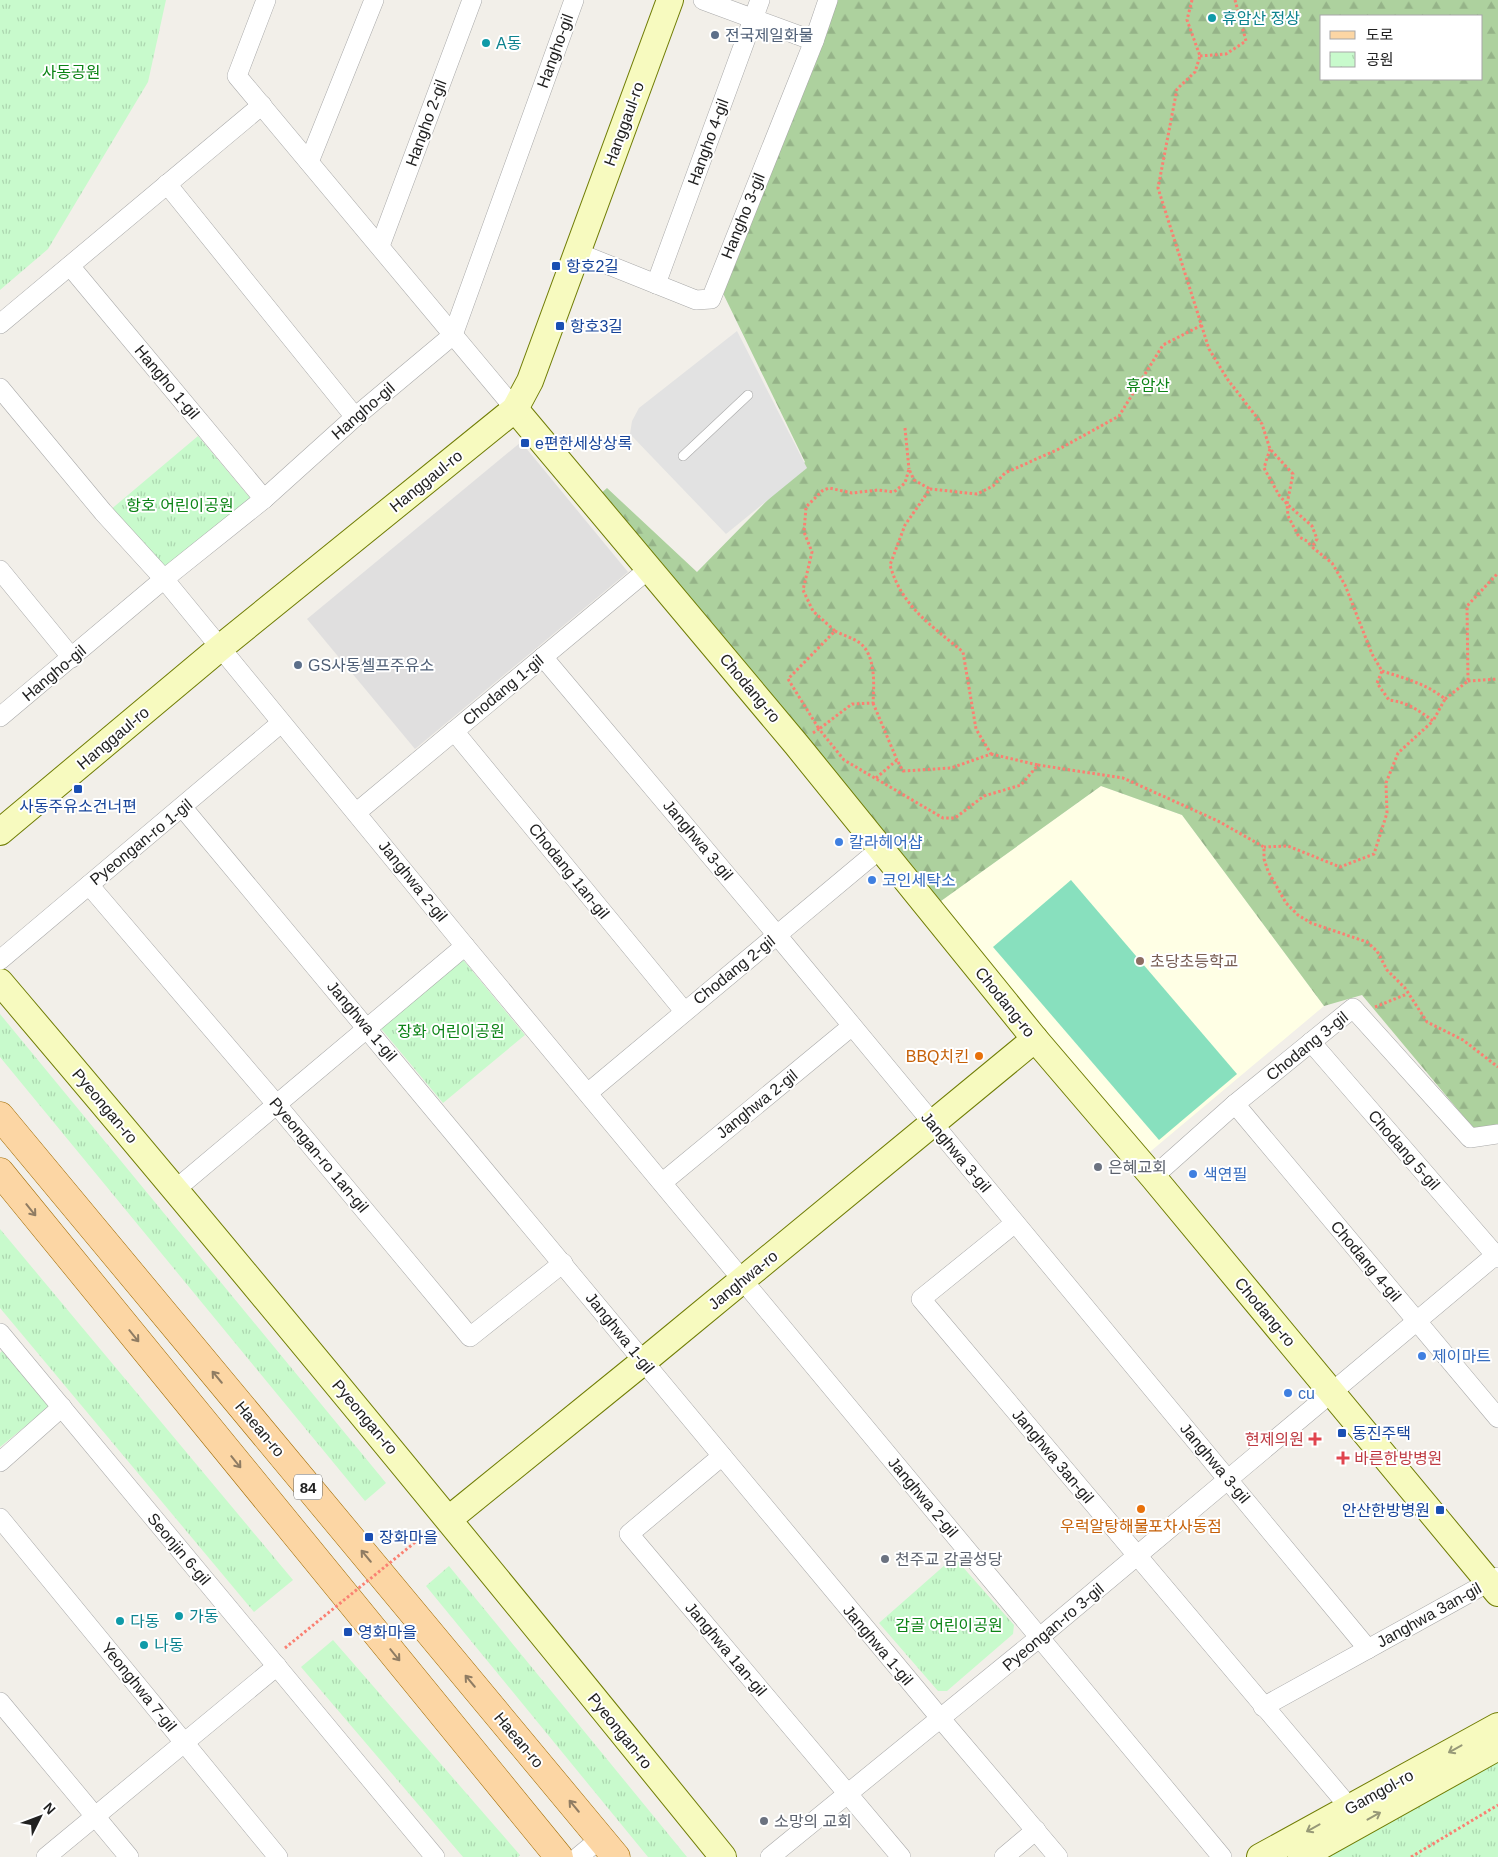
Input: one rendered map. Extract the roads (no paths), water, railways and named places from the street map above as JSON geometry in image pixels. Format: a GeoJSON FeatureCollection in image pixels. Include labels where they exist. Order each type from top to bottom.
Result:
{"type":"FeatureCollection","features":[{"type":"Feature","properties":{"kind":"main road","name":"Haean-ro"},"geometry":{"type":"LineString","coordinates":[[0,1116],[608,1848]]}},
{"type":"Feature","properties":{"kind":"main road","name":"84"},"geometry":{"type":"LineString","coordinates":[[0,1172],[559,1857]]}},
{"type":"Feature","properties":{"kind":"street"},"geometry":{"type":"LineString","coordinates":[[266,0],[238,76],[515,409]]}},
{"type":"Feature","properties":{"kind":"street"},"geometry":{"type":"LineString","coordinates":[[308,162],[374,0]]}},
{"type":"Feature","properties":{"kind":"street","name":"Hangho 2-gil"},"geometry":{"type":"LineString","coordinates":[[380,246],[472,0]]}},
{"type":"Feature","properties":{"kind":"street","name":"Hangho-gil"},"geometry":{"type":"LineString","coordinates":[[0,717],[164,579],[264,499],[355,417],[453,335],[574,0]]}},
{"type":"Feature","properties":{"kind":"street","name":"Hanggaul-ro"},"geometry":{"type":"LineString","coordinates":[[0,832],[221,647],[515,409],[530,381],[670,0]]}},
{"type":"Feature","properties":{"kind":"street"},"geometry":{"type":"LineString","coordinates":[[703,0],[814,41]]}},
{"type":"Feature","properties":{"kind":"street","name":"Hangho 4-gil"},"geometry":{"type":"LineString","coordinates":[[656,284],[760,0]]}},
{"type":"Feature","properties":{"kind":"street","name":"Hangho 3-gil"},"geometry":{"type":"LineString","coordinates":[[576,252],[696,300],[711,299],[814,41],[828,0]]}},
{"type":"Feature","properties":{"kind":"street"},"geometry":{"type":"LineString","coordinates":[[0,324],[262,105]]}},
{"type":"Feature","properties":{"kind":"street"},"geometry":{"type":"LineString","coordinates":[[167,184],[355,417]]}},
{"type":"Feature","properties":{"kind":"street","name":"Hangho 1-gil"},"geometry":{"type":"LineString","coordinates":[[70,266],[264,499]]}},
{"type":"Feature","properties":{"kind":"street"},"geometry":{"type":"LineString","coordinates":[[0,388],[103,512],[164,579]]}},
{"type":"Feature","properties":{"kind":"street","name":"Chodang-ro"},"geometry":{"type":"LineString","coordinates":[[515,409],[796,744],[1035,1039],[1495,1584]]}},
{"type":"Feature","properties":{"kind":"street","name":"Chodang 1-gil"},"geometry":{"type":"LineString","coordinates":[[357,812],[650,568]]}},
{"type":"Feature","properties":{"kind":"street"},"geometry":{"type":"LineString","coordinates":[[0,570],[72,658]]}},
{"type":"Feature","properties":{"kind":"street","name":"Janghwa 2-gil"},"geometry":{"type":"LineString","coordinates":[[164,579],[465,946],[589,1092],[1222,1857]]}},
{"type":"Feature","properties":{"kind":"street","name":"Janghwa 3-gil"},"geometry":{"type":"LineString","coordinates":[[543,657],[777,935],[1368,1648]]}},
{"type":"Feature","properties":{"kind":"street","name":"Pyeongan-ro 1-gil"},"geometry":{"type":"LineString","coordinates":[[0,960],[183,808],[281,723]]}},
{"type":"Feature","properties":{"kind":"street","name":"Chodang 1an-gil"},"geometry":{"type":"LineString","coordinates":[[454,731],[684,1011]]}},
{"type":"Feature","properties":{"kind":"street","name":"Janghwa 1-gil"},"geometry":{"type":"LineString","coordinates":[[183,808],[940,1719],[1058,1857]]}},
{"type":"Feature","properties":{"kind":"street","name":"Chodang 2-gil"},"geometry":{"type":"LineString","coordinates":[[589,1092],[880,848]]}},
{"type":"Feature","properties":{"kind":"street","name":"Pyeongan-ro 1an-gil"},"geometry":{"type":"LineString","coordinates":[[89,885],[277,1105],[470,1337],[563,1263]]}},
{"type":"Feature","properties":{"kind":"street"},"geometry":{"type":"LineString","coordinates":[[176,1189],[465,946]]}},
{"type":"Feature","properties":{"kind":"street","name":"Pyeongan-ro"},"geometry":{"type":"LineString","coordinates":[[0,982],[176,1189],[439,1525],[722,1857]]}},
{"type":"Feature","properties":{"kind":"street","name":"Chodang 3-gil"},"geometry":{"type":"LineString","coordinates":[[1152,1177],[1235,1104],[1353,1008],[1470,1138],[1498,1134]]}},
{"type":"Feature","properties":{"kind":"street","name":"Janghwa 2-gil"},"geometry":{"type":"LineString","coordinates":[[663,1182],[852,1026]]}},
{"type":"Feature","properties":{"kind":"street","name":"Janghwa-ro"},"geometry":{"type":"LineString","coordinates":[[439,1525],[644,1362],[1035,1039]]}},
{"type":"Feature","properties":{"kind":"street","name":"Chodang 5-gil"},"geometry":{"type":"LineString","coordinates":[[1311,1042],[1497,1255]]}},
{"type":"Feature","properties":{"kind":"street","name":"Chodang 4-gil"},"geometry":{"type":"LineString","coordinates":[[1235,1104],[1498,1418]]}},
{"type":"Feature","properties":{"kind":"street","name":"Janghwa 3an-gil"},"geometry":{"type":"LineString","coordinates":[[1015,1223],[921,1299],[1350,1808]]}},
{"type":"Feature","properties":{"kind":"street","name":"Pyeongan-ro 3-gil"},"geometry":{"type":"LineString","coordinates":[[770,1857],[1138,1556],[1228,1478],[1497,1255]]}},
{"type":"Feature","properties":{"kind":"street","name":"Seonjin 6-gil"},"geometry":{"type":"LineString","coordinates":[[0,1333],[435,1857]]}},
{"type":"Feature","properties":{"kind":"street"},"geometry":{"type":"LineString","coordinates":[[0,1462],[62,1407]]}},
{"type":"Feature","properties":{"kind":"street","name":"Janghwa 1an-gil"},"geometry":{"type":"LineString","coordinates":[[722,1456],[629,1534],[901,1857]]}},
{"type":"Feature","properties":{"kind":"street","name":"Yeonghwa 7-gil"},"geometry":{"type":"LineString","coordinates":[[0,1518],[278,1857]]}},
{"type":"Feature","properties":{"kind":"street","name":"Janghwa 3an-gil"},"geometry":{"type":"LineString","coordinates":[[1263,1707],[1368,1648],[1495,1584]]}},
{"type":"Feature","properties":{"kind":"street"},"geometry":{"type":"LineString","coordinates":[[46,1857],[277,1666]]}},
{"type":"Feature","properties":{"kind":"street"},"geometry":{"type":"LineString","coordinates":[[0,1702],[128,1857]]}},
{"type":"Feature","properties":{"kind":"street","name":"Gamgol-ro"},"geometry":{"type":"LineString","coordinates":[[1260,1857],[1498,1726]]}},
{"type":"Feature","properties":{"kind":"street","name":"Gamgol-ro"},"geometry":{"type":"LineString","coordinates":[[1301,1857],[1498,1747]]}},
{"type":"Feature","properties":{"kind":"street"},"geometry":{"type":"LineString","coordinates":[[1004,1857],[1036,1830]]}},
{"type":"Feature","properties":{"kind":"street"},"geometry":{"type":"LineString","coordinates":[[578,1857],[608,1848]]}},
{"type":"Feature","properties":{"kind":"lane"},"geometry":{"type":"LineString","coordinates":[[683,456],[748,395]]}},
{"type":"Feature","properties":{"kind":"place","name":"휴암산 정상"},"geometry":{"type":"Point","coordinates":[1212,18]}},
{"type":"Feature","properties":{"kind":"place","name":"전국제일화물"},"geometry":{"type":"Point","coordinates":[715,35]}},
{"type":"Feature","properties":{"kind":"place","name":"A동"},"geometry":{"type":"Point","coordinates":[486,43]}},
{"type":"Feature","properties":{"kind":"place","name":"항호2길"},"geometry":{"type":"Point","coordinates":[556,266]}},
{"type":"Feature","properties":{"kind":"place","name":"항호3길"},"geometry":{"type":"Point","coordinates":[560,326]}},
{"type":"Feature","properties":{"kind":"place","name":"e편한세상상록"},"geometry":{"type":"Point","coordinates":[525,443]}},
{"type":"Feature","properties":{"kind":"place","name":"GS사동셀프주유소"},"geometry":{"type":"Point","coordinates":[298,665]}},
{"type":"Feature","properties":{"kind":"place","name":"사동주유소건너편"},"geometry":{"type":"Point","coordinates":[78,789]}},
{"type":"Feature","properties":{"kind":"place","name":"칼라헤어샵"},"geometry":{"type":"Point","coordinates":[839,842]}},
{"type":"Feature","properties":{"kind":"place","name":"코인세탁소"},"geometry":{"type":"Point","coordinates":[872,880]}},
{"type":"Feature","properties":{"kind":"place","name":"초당초등학교"},"geometry":{"type":"Point","coordinates":[1140,961]}},
{"type":"Feature","properties":{"kind":"place","name":"BBQ치킨"},"geometry":{"type":"Point","coordinates":[979,1056]}},
{"type":"Feature","properties":{"kind":"place","name":"은혜교회"},"geometry":{"type":"Point","coordinates":[1098,1167]}},
{"type":"Feature","properties":{"kind":"place","name":"색연필"},"geometry":{"type":"Point","coordinates":[1193,1174]}},
{"type":"Feature","properties":{"kind":"place","name":"제이마트"},"geometry":{"type":"Point","coordinates":[1422,1356]}},
{"type":"Feature","properties":{"kind":"place","name":"cu"},"geometry":{"type":"Point","coordinates":[1288,1393]}},
{"type":"Feature","properties":{"kind":"place","name":"동진주택"},"geometry":{"type":"Point","coordinates":[1342,1433]}},
{"type":"Feature","properties":{"kind":"place","name":"현제의원"},"geometry":{"type":"Point","coordinates":[1315,1439]}},
{"type":"Feature","properties":{"kind":"place","name":"바른한방병원"},"geometry":{"type":"Point","coordinates":[1343,1458]}},
{"type":"Feature","properties":{"kind":"place","name":"우럭알탕해물포차사동점"},"geometry":{"type":"Point","coordinates":[1141,1509]}},
{"type":"Feature","properties":{"kind":"place","name":"안산한방병원"},"geometry":{"type":"Point","coordinates":[1440,1510]}},
{"type":"Feature","properties":{"kind":"place","name":"장화마을"},"geometry":{"type":"Point","coordinates":[369,1537]}},
{"type":"Feature","properties":{"kind":"place","name":"천주교 감골성당"},"geometry":{"type":"Point","coordinates":[885,1559]}},
{"type":"Feature","properties":{"kind":"place","name":"가동"},"geometry":{"type":"Point","coordinates":[179,1616]}},
{"type":"Feature","properties":{"kind":"place","name":"다동"},"geometry":{"type":"Point","coordinates":[120,1621]}},
{"type":"Feature","properties":{"kind":"place","name":"영화마을"},"geometry":{"type":"Point","coordinates":[348,1632]}},
{"type":"Feature","properties":{"kind":"place","name":"나동"},"geometry":{"type":"Point","coordinates":[144,1645]}},
{"type":"Feature","properties":{"kind":"place","name":"소망의 교회"},"geometry":{"type":"Point","coordinates":[764,1821]}},
{"type":"Feature","properties":{"kind":"park label","name":"사동공원"},"geometry":{"type":"Point","coordinates":[71,72]}},
{"type":"Feature","properties":{"kind":"park label","name":"휴암산"},"geometry":{"type":"Point","coordinates":[1148,385]}},
{"type":"Feature","properties":{"kind":"park label","name":"항호 어린이공원"},"geometry":{"type":"Point","coordinates":[180,505]}},
{"type":"Feature","properties":{"kind":"park label","name":"장화 어린이공원"},"geometry":{"type":"Point","coordinates":[451,1031]}},
{"type":"Feature","properties":{"kind":"park label","name":"감골 어린이공원"},"geometry":{"type":"Point","coordinates":[949,1625]}}]}
